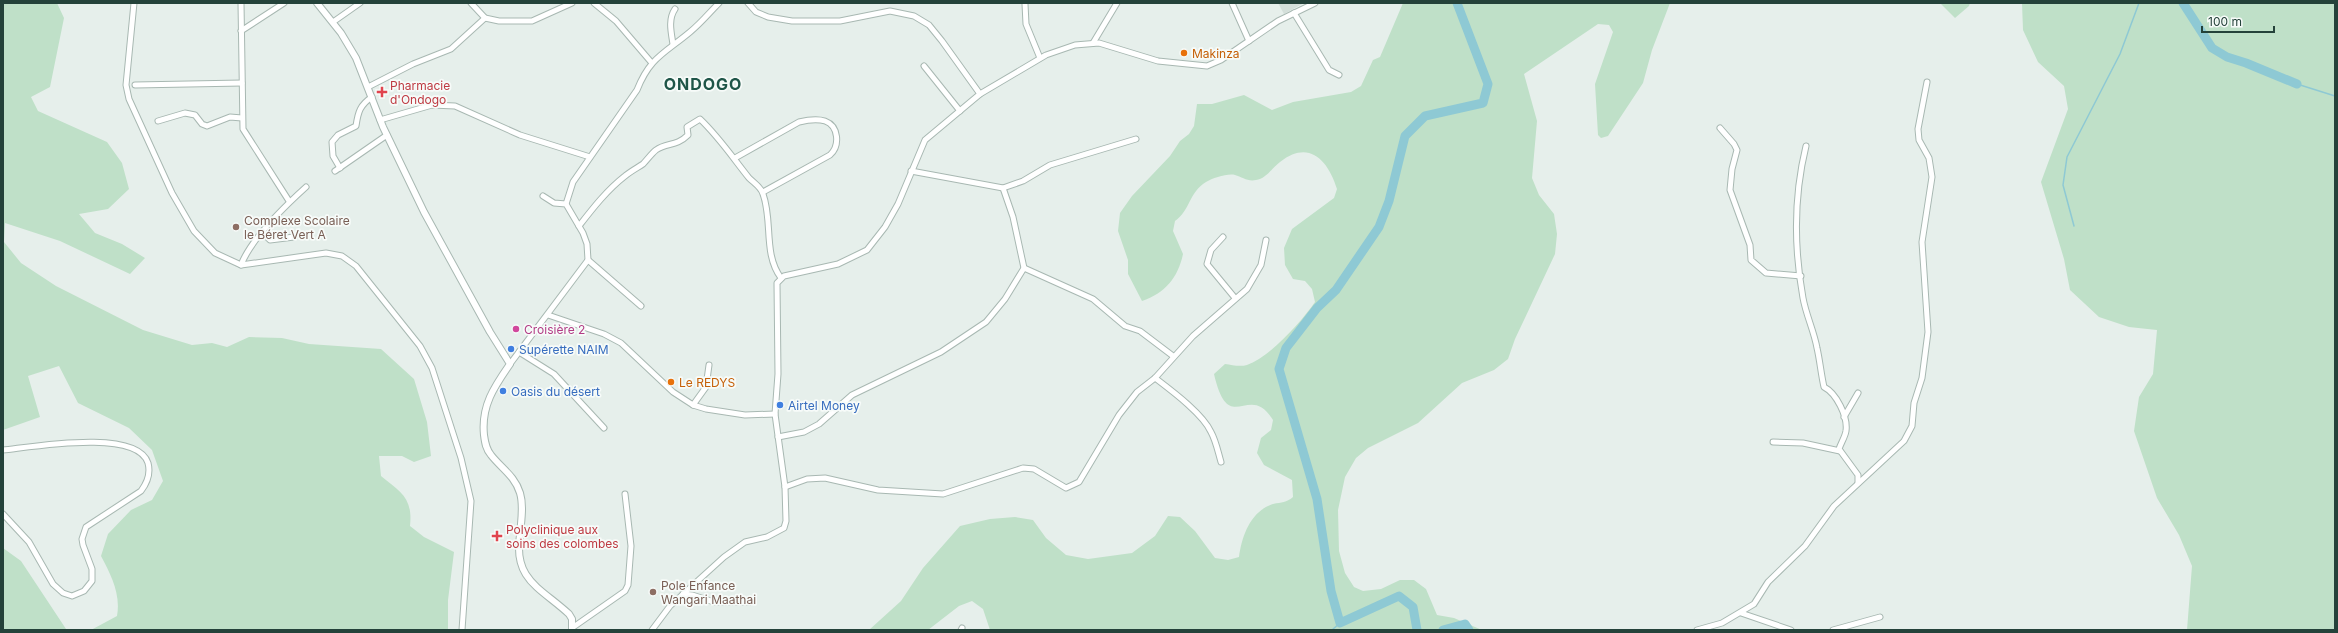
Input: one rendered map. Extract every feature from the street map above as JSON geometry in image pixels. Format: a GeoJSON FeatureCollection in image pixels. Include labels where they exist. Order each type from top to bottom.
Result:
{"type":"FeatureCollection","features":[{"type":"Feature","properties":{"kind":"street"},"geometry":{"type":"LineString","coordinates":[[134,3],[126,85],[129,99],[172,193],[194,231],[215,253],[241,265],[326,253],[342,256],[356,266],[420,346],[432,368],[461,458],[471,501],[462,630]]}},
{"type":"Feature","properties":{"kind":"street"},"geometry":{"type":"LineString","coordinates":[[241,3],[243,129],[289,202]]}},
{"type":"Feature","properties":{"kind":"street"},"geometry":{"type":"LineString","coordinates":[[241,31],[284,3]]}},
{"type":"Feature","properties":{"kind":"street"},"geometry":{"type":"LineString","coordinates":[[317,3],[332,22],[356,58],[380,120],[433,230],[510,364]]}},
{"type":"Feature","properties":{"kind":"street"},"geometry":{"type":"LineString","coordinates":[[332,22],[360,3]]}},
{"type":"Feature","properties":{"kind":"street"},"geometry":{"type":"LineString","coordinates":[[471,3],[485,18],[532,21],[572,3]]}},
{"type":"Feature","properties":{"kind":"street"},"geometry":{"type":"LineString","coordinates":[[594,3],[616,21],[651,62]]}},
{"type":"Feature","properties":{"kind":"street"},"geometry":{"type":"LineString","coordinates":[[572,629],[572,619],[569,614],[532,585],[525,575],[519,554],[522,512],[521,495],[512,477],[491,456],[486,446],[483,422],[484,410],[491,394],[510,364],[588,260],[587,244],[579,226],[566,204],[573,182],[637,90],[644,72],[651,62],[701,22],[719,3]]}},
{"type":"Feature","properties":{"kind":"street"},"geometry":{"type":"LineString","coordinates":[[748,3],[756,12],[768,17],[792,21],[840,21],[890,11],[914,16],[929,25],[980,94]]}},
{"type":"Feature","properties":{"kind":"street"},"geometry":{"type":"LineString","coordinates":[[1092,43],[1117,3]]}},
{"type":"Feature","properties":{"kind":"street"},"geometry":{"type":"LineString","coordinates":[[1232,3],[1249,41]]}},
{"type":"Feature","properties":{"kind":"street"},"geometry":{"type":"LineString","coordinates":[[652,630],[664,613],[713,565],[741,544],[767,537],[784,528],[786,521],[785,487],[775,414],[778,374],[777,283],[781,278],[838,264],[867,250],[894,212],[925,140],[980,94],[1058,49],[1092,43],[1108,44],[1158,61],[1202,66],[1214,63],[1294,13],[1315,3]]}},
{"type":"Feature","properties":{"kind":"street"},"geometry":{"type":"LineString","coordinates":[[1025,4],[1026,24],[1040,58]]}},
{"type":"Feature","properties":{"kind":"street"},"geometry":{"type":"LineString","coordinates":[[673,44],[670,16],[675,9]]}},
{"type":"Feature","properties":{"kind":"street"},"geometry":{"type":"LineString","coordinates":[[1294,13],[1329,70],[1339,74]]}},
{"type":"Feature","properties":{"kind":"street"},"geometry":{"type":"LineString","coordinates":[[368,87],[413,64],[451,49],[485,18]]}},
{"type":"Feature","properties":{"kind":"street"},"geometry":{"type":"LineString","coordinates":[[924,66],[960,112]]}},
{"type":"Feature","properties":{"kind":"street"},"geometry":{"type":"LineString","coordinates":[[1697,630],[1722,623],[1754,604],[1768,582],[1805,546],[1834,506],[1904,441],[1912,426],[1914,403],[1922,378],[1928,332],[1922,242],[1932,177],[1929,158],[1919,140],[1918,129],[1927,82]]}},
{"type":"Feature","properties":{"kind":"street"},"geometry":{"type":"LineString","coordinates":[[135,85],[242,83]]}},
{"type":"Feature","properties":{"kind":"street"},"geometry":{"type":"LineString","coordinates":[[340,168],[333,156],[332,142],[338,135],[356,126],[358,112],[362,104],[372,97]]}},
{"type":"Feature","properties":{"kind":"street"},"geometry":{"type":"LineString","coordinates":[[380,120],[432,105],[455,106],[520,136],[590,157]]}},
{"type":"Feature","properties":{"kind":"street"},"geometry":{"type":"LineString","coordinates":[[158,121],[185,113],[195,115],[202,124],[207,126],[230,117],[242,118]]}},
{"type":"Feature","properties":{"kind":"street"},"geometry":{"type":"LineString","coordinates":[[579,226],[593,207],[625,176],[642,164],[655,151],[663,146],[675,145],[682,140],[688,135],[688,126],[692,122],[700,119],[763,192],[767,209],[773,263],[781,278]]}},
{"type":"Feature","properties":{"kind":"street"},"geometry":{"type":"LineString","coordinates":[[735,158],[799,122],[818,120],[825,121],[831,125],[837,135],[834,151],[822,161],[763,192]]}},
{"type":"Feature","properties":{"kind":"street"},"geometry":{"type":"LineString","coordinates":[[1720,128],[1734,144],[1736,150],[1730,190],[1750,245],[1751,260],[1766,273],[1801,276]]}},
{"type":"Feature","properties":{"kind":"street"},"geometry":{"type":"LineString","coordinates":[[335,172],[387,135]]}},
{"type":"Feature","properties":{"kind":"street"},"geometry":{"type":"LineString","coordinates":[[911,171],[1003,188],[1023,181],[1050,165],[1136,139]]}},
{"type":"Feature","properties":{"kind":"street"},"geometry":{"type":"LineString","coordinates":[[1806,146],[1800,172],[1797,197],[1801,276],[1806,312],[1818,349],[1824,387],[1831,391],[1844,417],[1846,428],[1840,451]]}},
{"type":"Feature","properties":{"kind":"street"},"geometry":{"type":"LineString","coordinates":[[241,265],[248,250],[289,202],[306,187]]}},
{"type":"Feature","properties":{"kind":"street"},"geometry":{"type":"LineString","coordinates":[[1003,188],[1013,217],[1024,268]]}},
{"type":"Feature","properties":{"kind":"street"},"geometry":{"type":"LineString","coordinates":[[543,196],[554,203],[566,204]]}},
{"type":"Feature","properties":{"kind":"street"},"geometry":{"type":"LineString","coordinates":[[263,233],[270,240],[294,237]]}},
{"type":"Feature","properties":{"kind":"street"},"geometry":{"type":"LineString","coordinates":[[1223,237],[1211,250],[1207,264],[1235,298]]}},
{"type":"Feature","properties":{"kind":"street"},"geometry":{"type":"LineString","coordinates":[[785,487],[807,479],[825,478],[878,490],[943,494],[1023,468],[1034,470],[1066,488],[1071,487],[1080,482],[1119,415],[1137,392],[1155,378],[1173,356],[1235,298],[1247,289],[1261,265],[1266,240]]}},
{"type":"Feature","properties":{"kind":"street"},"geometry":{"type":"LineString","coordinates":[[588,260],[641,306]]}},
{"type":"Feature","properties":{"kind":"street"},"geometry":{"type":"LineString","coordinates":[[1024,268],[1094,299],[1125,326],[1140,331],[1173,356]]}},
{"type":"Feature","properties":{"kind":"street"},"geometry":{"type":"LineString","coordinates":[[778,437],[804,432],[819,424],[852,395],[941,352],[986,322],[1005,299],[1017,276],[1024,268]]}},
{"type":"Feature","properties":{"kind":"street"},"geometry":{"type":"LineString","coordinates":[[1017,276],[1027,272],[1039,275]]}},
{"type":"Feature","properties":{"kind":"street"},"geometry":{"type":"LineString","coordinates":[[548,315],[604,334],[621,343],[674,392],[693,405],[717,411],[745,415],[775,414]]}},
{"type":"Feature","properties":{"kind":"street"},"geometry":{"type":"LineString","coordinates":[[519,352],[554,374],[604,428]]}},
{"type":"Feature","properties":{"kind":"street"},"geometry":{"type":"LineString","coordinates":[[693,405],[706,387],[709,365]]}},
{"type":"Feature","properties":{"kind":"street"},"geometry":{"type":"LineString","coordinates":[[1155,378],[1188,404],[1206,423],[1211,432],[1221,462]]}},
{"type":"Feature","properties":{"kind":"street"},"geometry":{"type":"LineString","coordinates":[[1844,417],[1858,393]]}},
{"type":"Feature","properties":{"kind":"street"},"geometry":{"type":"LineString","coordinates":[[3,450],[70,442],[124,445],[139,450],[143,454],[147,461],[149,472],[145,485],[141,491],[86,527],[82,539],[82,545],[93,575],[92,581],[79,594],[72,596],[63,593],[53,584],[29,542],[3,514]]}},
{"type":"Feature","properties":{"kind":"street"},"geometry":{"type":"LineString","coordinates":[[1773,442],[1802,443],[1840,451],[1858,475],[1858,483]]}},
{"type":"Feature","properties":{"kind":"street"},"geometry":{"type":"LineString","coordinates":[[572,629],[625,591],[628,585],[631,546],[625,494]]}},
{"type":"Feature","properties":{"kind":"street"},"geometry":{"type":"LineString","coordinates":[[683,594],[692,594],[714,602],[751,602]]}},
{"type":"Feature","properties":{"kind":"street"},"geometry":{"type":"LineString","coordinates":[[1741,613],[1791,630]]}},
{"type":"Feature","properties":{"kind":"street"},"geometry":{"type":"LineString","coordinates":[[1833,630],[1852,628],[1880,617]]}},
{"type":"Feature","properties":{"kind":"shaded area"},"geometry":{"type":"Polygon","coordinates":[[[1278,3],[1304,3],[1284,14],[1278,3]]]}},
{"type":"Feature","properties":{"kind":"green space"},"geometry":{"type":"Polygon","coordinates":[[[3,3],[57,3],[64,18],[50,87],[31,97],[38,111],[107,142],[122,163],[129,189],[108,209],[79,214],[95,233],[122,244],[145,258],[130,274],[60,241],[5,223],[4,242],[21,263],[56,286],[143,330],[192,345],[212,343],[227,347],[249,337],[282,338],[309,344],[381,349],[414,379],[427,422],[431,456],[414,462],[402,456],[379,456],[381,476],[404,496],[410,509],[410,526],[424,537],[454,552],[448,600],[448,630],[91,630],[117,616],[118,600],[116,592],[112,578],[101,556],[108,534],[131,510],[152,500],[163,481],[152,450],[129,428],[78,403],[59,366],[28,376],[40,417],[3,430],[3,3]]]}},
{"type":"Feature","properties":{"kind":"green space"},"geometry":{"type":"Polygon","coordinates":[[[1403,3],[1670,3],[1652,50],[1643,83],[1608,136],[1601,138],[1598,135],[1595,84],[1613,32],[1609,25],[1598,24],[1524,74],[1537,121],[1532,178],[1539,195],[1554,214],[1557,234],[1555,254],[1515,339],[1508,359],[1494,370],[1462,383],[1418,423],[1368,448],[1356,458],[1345,477],[1338,510],[1339,551],[1345,573],[1354,587],[1363,591],[1381,589],[1400,580],[1414,580],[1426,589],[1437,615],[1454,618],[1482,630],[990,630],[983,609],[972,601],[959,606],[928,630],[869,630],[901,601],[923,568],[960,526],[990,519],[1015,517],[1033,520],[1046,538],[1066,555],[1088,559],[1132,553],[1155,536],[1168,516],[1180,517],[1195,531],[1215,558],[1228,560],[1239,557],[1245,532],[1253,518],[1259,512],[1265,507],[1286,501],[1293,497],[1292,480],[1264,465],[1257,453],[1261,438],[1271,430],[1273,420],[1264,409],[1256,405],[1233,407],[1226,403],[1220,393],[1214,374],[1225,364],[1244,366],[1265,355],[1294,328],[1315,302],[1312,289],[1305,281],[1293,279],[1285,265],[1284,248],[1292,229],[1334,198],[1337,189],[1328,169],[1316,156],[1300,152],[1290,155],[1280,162],[1263,178],[1250,180],[1235,175],[1225,175],[1206,182],[1200,186],[1184,212],[1175,221],[1173,231],[1183,254],[1178,270],[1164,289],[1142,301],[1128,274],[1128,260],[1118,231],[1120,213],[1132,196],[1170,156],[1180,141],[1189,134],[1194,126],[1197,104],[1212,104],[1244,95],[1272,110],[1293,102],[1351,92],[1361,86],[1373,60],[1380,57],[1403,3]]]}},
{"type":"Feature","properties":{"kind":"green space"},"geometry":{"type":"Polygon","coordinates":[[[1940,3],[1970,3],[1969,6],[1955,18],[1940,3]]]}},
{"type":"Feature","properties":{"kind":"green space"},"geometry":{"type":"Polygon","coordinates":[[[2022,3],[2335,3],[2335,630],[2187,630],[2192,566],[2179,535],[2157,498],[2134,431],[2139,397],[2153,374],[2157,330],[2129,327],[2099,317],[2070,290],[2064,259],[2041,182],[2068,109],[2064,86],[2038,62],[2023,30],[2022,3]]]}},
{"type":"Feature","properties":{"kind":"green space"},"geometry":{"type":"Polygon","coordinates":[[[3,548],[21,561],[66,629],[86,630],[3,630],[3,548]]]}},
{"type":"Feature","properties":{"kind":"waterway"},"geometry":{"type":"LineString","coordinates":[[1417,630],[1413,607],[1399,596],[1340,623],[1331,591],[1317,499],[1279,369],[1286,348],[1317,308],[1336,290],[1379,227],[1389,201],[1405,136],[1425,116],[1483,103],[1488,84],[1457,3]]}},
{"type":"Feature","properties":{"kind":"waterway"},"geometry":{"type":"LineString","coordinates":[[2074,226],[2063,185],[2067,157],[2120,54],[2139,3]]}},
{"type":"Feature","properties":{"kind":"waterway"},"geometry":{"type":"LineString","coordinates":[[2183,3],[2212,48],[2227,57],[2246,63],[2297,84]]}},
{"type":"Feature","properties":{"kind":"waterway"},"geometry":{"type":"LineString","coordinates":[[2297,84],[2335,96]]}},
{"type":"Feature","properties":{"kind":"waterway"},"geometry":{"type":"LineString","coordinates":[[1332,630],[1340,623]]}},
{"type":"Feature","properties":{"kind":"waterway"},"geometry":{"type":"LineString","coordinates":[[1443,630],[1465,624],[1469,630]]}},
{"type":"Feature","properties":{"kind":"place","name":"Makinza"},"geometry":{"type":"Point","coordinates":[1184,53]}},
{"type":"Feature","properties":{"kind":"place","name":"Pharmacie d'Ondogo"},"geometry":{"type":"Point","coordinates":[382,92]}},
{"type":"Feature","properties":{"kind":"place","name":"Complexe Scolaire le Béret Vert A"},"geometry":{"type":"Point","coordinates":[236,227]}},
{"type":"Feature","properties":{"kind":"place","name":"Croisière 2"},"geometry":{"type":"Point","coordinates":[516,329]}},
{"type":"Feature","properties":{"kind":"place","name":"Supérette NAIM"},"geometry":{"type":"Point","coordinates":[511,349]}},
{"type":"Feature","properties":{"kind":"place","name":"Le REDYS"},"geometry":{"type":"Point","coordinates":[671,382]}},
{"type":"Feature","properties":{"kind":"place","name":"Oasis du désert"},"geometry":{"type":"Point","coordinates":[503,391]}},
{"type":"Feature","properties":{"kind":"place","name":"Airtel Money"},"geometry":{"type":"Point","coordinates":[780,405]}},
{"type":"Feature","properties":{"kind":"place","name":"Polyclinique aux soins des colombes"},"geometry":{"type":"Point","coordinates":[497,536]}},
{"type":"Feature","properties":{"kind":"place","name":"Pole Enfance Wangari Maathai"},"geometry":{"type":"Point","coordinates":[653,592]}},
{"type":"Feature","properties":{"kind":"district","name":"ONDOGO"},"geometry":{"type":"Point","coordinates":[703,84]}}]}
